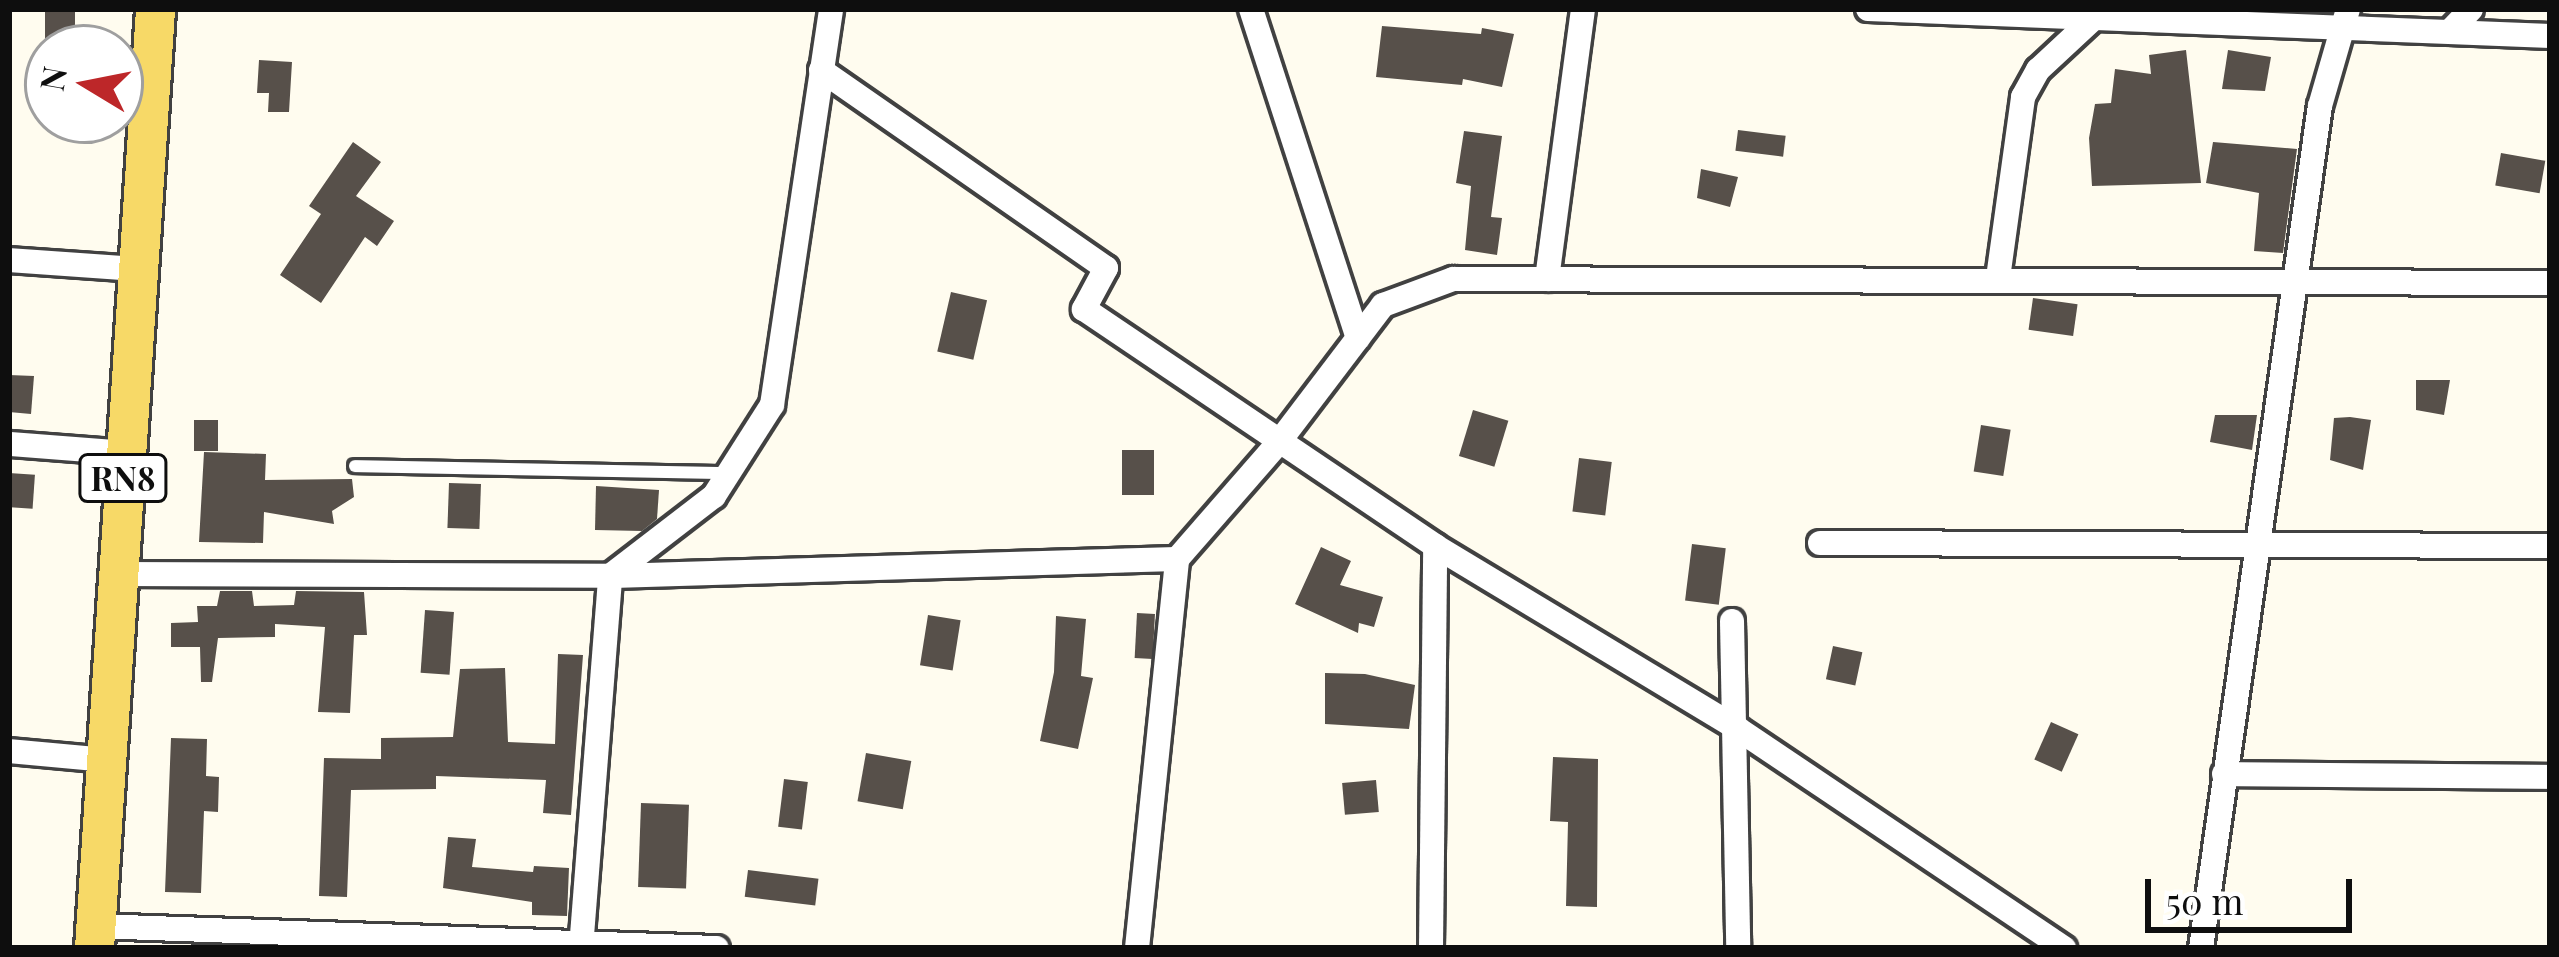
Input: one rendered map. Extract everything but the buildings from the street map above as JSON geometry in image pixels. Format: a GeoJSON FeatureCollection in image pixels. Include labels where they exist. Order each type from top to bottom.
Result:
{"type":"FeatureCollection","features":[{"type":"Feature","properties":{"kind":"main road","name":"RN8"},"geometry":{"type":"LineString","coordinates":[[94,937],[154,9]]}},
{"type":"Feature","properties":{"kind":"street"},"geometry":{"type":"LineString","coordinates":[[581,945],[610,576],[714,496],[772,405],[830,9]]}},
{"type":"Feature","properties":{"kind":"street"},"geometry":{"type":"LineString","coordinates":[[1251,9],[1358,338]]}},
{"type":"Feature","properties":{"kind":"street"},"geometry":{"type":"LineString","coordinates":[[1547,279],[1583,9]]}},
{"type":"Feature","properties":{"kind":"street"},"geometry":{"type":"LineString","coordinates":[[1868,9],[2347,18],[2450,31],[2550,36]]}},
{"type":"Feature","properties":{"kind":"street"},"geometry":{"type":"LineString","coordinates":[[2450,31],[2471,9]]}},
{"type":"Feature","properties":{"kind":"street"},"geometry":{"type":"LineString","coordinates":[[1998,278],[2024,97],[2038,70],[2092,13]]}},
{"type":"Feature","properties":{"kind":"street"},"geometry":{"type":"LineString","coordinates":[[2201,948],[2320,106],[2330,58],[2347,18]]}},
{"type":"Feature","properties":{"kind":"street"},"geometry":{"type":"LineString","coordinates":[[821,70],[1106,268],[1084,309],[1435,546],[1738,729],[2064,948]]}},
{"type":"Feature","properties":{"kind":"street"},"geometry":{"type":"LineString","coordinates":[[9,260],[139,269]]}},
{"type":"Feature","properties":{"kind":"street"},"geometry":{"type":"LineString","coordinates":[[1137,948],[1177,559],[1279,442],[1383,305],[1454,279],[2550,283]]}},
{"type":"Feature","properties":{"kind":"street"},"geometry":{"type":"LineString","coordinates":[[9,444],[125,453]]}},
{"type":"Feature","properties":{"kind":"street"},"geometry":{"type":"LineString","coordinates":[[1820,543],[2550,546]]}},
{"type":"Feature","properties":{"kind":"street"},"geometry":{"type":"LineString","coordinates":[[1431,948],[1435,546]]}},
{"type":"Feature","properties":{"kind":"street"},"geometry":{"type":"LineString","coordinates":[[116,574],[610,576],[1177,559]]}},
{"type":"Feature","properties":{"kind":"street"},"geometry":{"type":"LineString","coordinates":[[1732,622],[1738,729],[1738,948]]}},
{"type":"Feature","properties":{"kind":"street"},"geometry":{"type":"LineString","coordinates":[[9,752],[106,760]]}},
{"type":"Feature","properties":{"kind":"street"},"geometry":{"type":"LineString","coordinates":[[2224,774],[2550,777]]}},
{"type":"Feature","properties":{"kind":"street"},"geometry":{"type":"LineString","coordinates":[[94,937],[717,948]]}},
{"type":"Feature","properties":{"kind":"lane"},"geometry":{"type":"LineString","coordinates":[[355,466],[728,473]]}}]}
